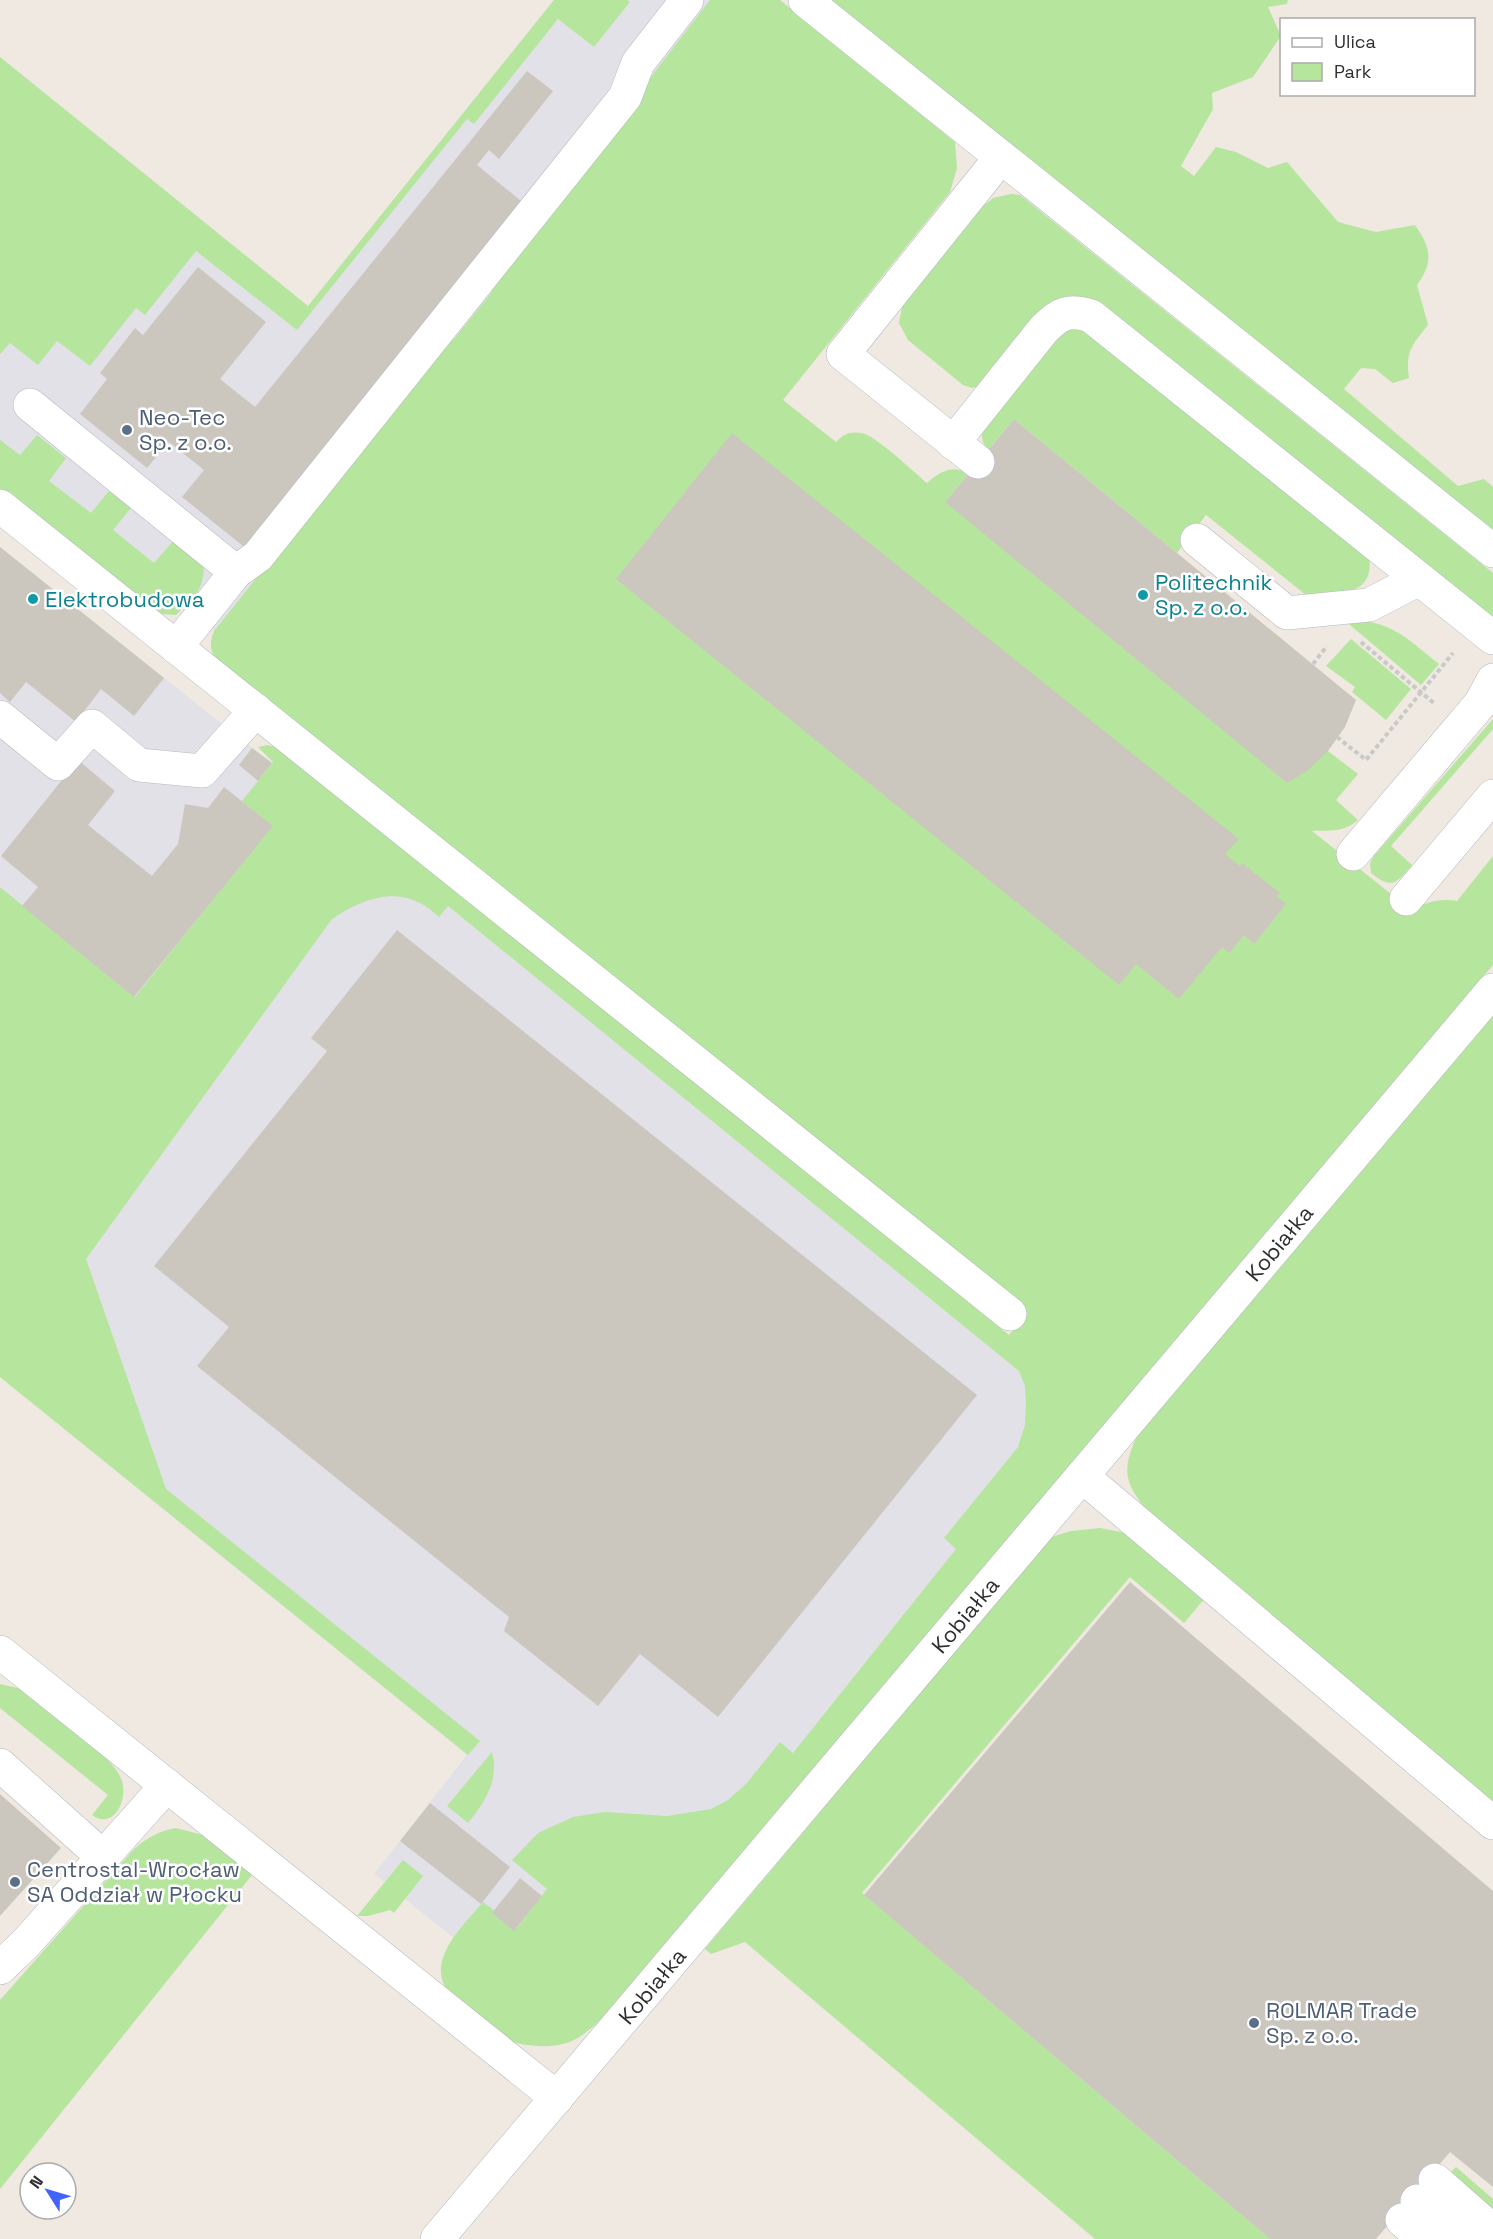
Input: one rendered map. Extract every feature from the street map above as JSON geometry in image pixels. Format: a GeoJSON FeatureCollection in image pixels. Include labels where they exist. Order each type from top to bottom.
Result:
{"type":"FeatureCollection","features":[{"type":"Feature","properties":{"kind":"street"},"geometry":{"type":"LineString","coordinates":[[176,647],[236,572],[258,556],[625,97],[638,63],[687,0]]}},
{"type":"Feature","properties":{"kind":"street"},"geometry":{"type":"LineString","coordinates":[[805,0],[1493,551]]}},
{"type":"Feature","properties":{"kind":"street"},"geometry":{"type":"LineString","coordinates":[[1001,157],[843,354],[966,452],[1044,329],[1056,317],[1067,313],[1080,312],[1091,316],[1485,632]]}},
{"type":"Feature","properties":{"kind":"street"},"geometry":{"type":"LineString","coordinates":[[30,405],[236,572]]}},
{"type":"Feature","properties":{"kind":"street"},"geometry":{"type":"LineString","coordinates":[[0,506],[1010,1314]]}},
{"type":"Feature","properties":{"kind":"street"},"geometry":{"type":"LineString","coordinates":[[1197,540],[1287,613],[1369,605],[1419,579]]}},
{"type":"Feature","properties":{"kind":"street"},"geometry":{"type":"LineString","coordinates":[[1353,854],[1480,704],[1493,680]]}},
{"type":"Feature","properties":{"kind":"street"},"geometry":{"type":"LineString","coordinates":[[0,717],[57,764],[92,726],[140,765],[202,771],[256,710]]}},
{"type":"Feature","properties":{"kind":"street"},"geometry":{"type":"LineString","coordinates":[[1406,898],[1493,796]]}},
{"type":"Feature","properties":{"kind":"street","name":"Kobiałka"},"geometry":{"type":"LineString","coordinates":[[437,2239],[1493,990]]}},
{"type":"Feature","properties":{"kind":"street"},"geometry":{"type":"LineString","coordinates":[[1082,1476],[1493,1823]]}},
{"type":"Feature","properties":{"kind":"street"},"geometry":{"type":"LineString","coordinates":[[0,1652],[557,2098]]}},
{"type":"Feature","properties":{"kind":"street"},"geometry":{"type":"LineString","coordinates":[[0,1765],[103,1857]]}},
{"type":"Feature","properties":{"kind":"street"},"geometry":{"type":"LineString","coordinates":[[0,1968],[26,1944],[167,1785]]}},
{"type":"Feature","properties":{"kind":"street"},"geometry":{"type":"LineString","coordinates":[[1419,2210],[1493,2232]]}},
{"type":"Feature","properties":{"kind":"street"},"geometry":{"type":"LineString","coordinates":[[1419,2210],[1464,2239]]}},
{"type":"Feature","properties":{"kind":"path"},"geometry":{"type":"LineString","coordinates":[[1322,609],[1461,726]]}},
{"type":"Feature","properties":{"kind":"path"},"geometry":{"type":"LineString","coordinates":[[1337,737],[1366,760],[1421,692],[1485,632]]}},
{"type":"Feature","properties":{"kind":"shaded area"},"geometry":{"type":"Polygon","coordinates":[[[554,0],[733,0],[222,637],[0,459],[0,57],[308,306],[554,0]]]}},
{"type":"Feature","properties":{"kind":"shaded area"},"geometry":{"type":"Polygon","coordinates":[[[0,547],[252,748],[272,763],[273,761],[320,799],[138,1028],[0,919],[0,547]]]}},
{"type":"Feature","properties":{"kind":"shaded area"},"geometry":{"type":"Polygon","coordinates":[[[376,848],[1041,1383],[1040,1466],[588,1998],[540,2007],[374,1874],[467,1755],[0,1377],[376,848]]]}},
{"type":"Feature","properties":{"kind":"green space"},"geometry":{"type":"Polygon","coordinates":[[[554,0],[627,0],[630,2],[594,47],[558,19],[474,124],[467,119],[297,330],[196,251],[145,315],[136,308],[90,366],[57,341],[38,365],[10,343],[0,354],[0,57],[308,306],[554,0]]]}},
{"type":"Feature","properties":{"kind":"green space"},"geometry":{"type":"Polygon","coordinates":[[[710,0],[780,0],[955,142],[957,168],[950,192],[783,400],[836,442],[844,435],[854,432],[868,436],[885,447],[927,483],[946,470],[969,473],[945,502],[1328,751],[1358,774],[1336,800],[1358,820],[1342,829],[1312,831],[1411,910],[1433,901],[1457,901],[1493,856],[1493,965],[604,2017],[584,2034],[570,2042],[541,2046],[521,2044],[494,2034],[448,1991],[441,1975],[441,1968],[446,1950],[457,1932],[483,1902],[517,1928],[547,1889],[512,1860],[538,1833],[573,1817],[605,1812],[667,1816],[711,1809],[728,1800],[746,1784],[780,1742],[793,1753],[956,1549],[944,1538],[1018,1447],[1025,1425],[1026,1404],[1025,1386],[1019,1371],[448,906],[439,917],[425,906],[409,898],[386,897],[363,902],[332,919],[86,1259],[166,1489],[480,1741],[468,1755],[0,1377],[0,887],[135,997],[272,826],[242,801],[273,762],[258,747],[268,745],[278,748],[1009,1335],[1027,1314],[218,663],[212,651],[211,640],[214,631],[448,339],[454,339],[492,292],[491,285],[710,0]]]}},
{"type":"Feature","properties":{"kind":"green space"},"geometry":{"type":"Polygon","coordinates":[[[827,0],[1288,0],[1287,4],[1268,7],[1280,37],[1253,77],[1212,93],[1213,109],[1181,166],[1194,176],[1216,147],[1236,152],[1268,168],[1287,162],[1338,222],[1376,232],[1415,225],[1424,241],[1428,255],[1426,269],[1417,285],[1428,325],[1411,349],[1408,362],[1409,378],[1393,383],[1375,369],[1361,368],[1344,389],[1458,486],[1484,479],[1493,487],[1493,536],[827,0]]]}},
{"type":"Feature","properties":{"kind":"green space"},"geometry":{"type":"Polygon","coordinates":[[[1011,194],[1020,195],[1493,573],[1493,616],[1489,618],[1096,308],[980,386],[972,388],[963,385],[908,340],[899,323],[902,307],[982,207],[993,198],[1011,194]]]}},
{"type":"Feature","properties":{"kind":"green space"},"geometry":{"type":"Polygon","coordinates":[[[1075,320],[1368,551],[1370,565],[1368,576],[1363,584],[1346,593],[1311,599],[1206,515],[1177,553],[1014,419],[988,450],[983,442],[981,431],[1049,337],[1075,320]]]}},
{"type":"Feature","properties":{"kind":"green space"},"geometry":{"type":"Polygon","coordinates":[[[37,435],[66,458],[49,481],[91,513],[109,491],[131,508],[113,530],[154,563],[175,539],[204,567],[199,589],[176,615],[162,614],[147,608],[0,490],[0,440],[20,455],[37,435]]]}},
{"type":"Feature","properties":{"kind":"green space"},"geometry":{"type":"Polygon","coordinates":[[[1343,619],[1386,626],[1406,638],[1439,664],[1421,685],[1343,619]]]}},
{"type":"Feature","properties":{"kind":"green space"},"geometry":{"type":"Polygon","coordinates":[[[1351,639],[1411,689],[1386,720],[1352,692],[1355,687],[1326,666],[1351,639]]]}},
{"type":"Feature","properties":{"kind":"green space"},"geometry":{"type":"Polygon","coordinates":[[[1493,719],[1493,729],[1391,846],[1412,865],[1398,880],[1389,883],[1371,873],[1370,864],[1373,857],[1493,719]]]}},
{"type":"Feature","properties":{"kind":"green space"},"geometry":{"type":"Polygon","coordinates":[[[1493,1014],[1493,1802],[1144,1507],[1132,1489],[1127,1473],[1129,1456],[1137,1436],[1493,1014]]]}},
{"type":"Feature","properties":{"kind":"green space"},"geometry":{"type":"Polygon","coordinates":[[[1100,1528],[1126,1533],[1205,1598],[1184,1623],[1130,1577],[862,1893],[1270,2239],[1095,2239],[745,1942],[711,1954],[705,1949],[1051,1537],[1071,1531],[1100,1528]]]}},
{"type":"Feature","properties":{"kind":"green space"},"geometry":{"type":"Polygon","coordinates":[[[0,1684],[22,1689],[111,1763],[122,1781],[123,1788],[121,1804],[113,1816],[100,1819],[92,1815],[108,1795],[0,1708],[0,1684]]]}},
{"type":"Feature","properties":{"kind":"green space"},"geometry":{"type":"Polygon","coordinates":[[[492,1752],[494,1772],[489,1790],[468,1823],[447,1806],[492,1752]]]}},
{"type":"Feature","properties":{"kind":"green space"},"geometry":{"type":"Polygon","coordinates":[[[176,1828],[203,1835],[252,1875],[22,2161],[18,2161],[18,2167],[0,2189],[0,2000],[134,1849],[164,1831],[176,1828]]]}},
{"type":"Feature","properties":{"kind":"green space"},"geometry":{"type":"Polygon","coordinates":[[[403,1860],[423,1876],[394,1913],[390,1910],[368,1916],[357,1916],[403,1860]]]}},
{"type":"Feature","properties":{"kind":"green space"},"geometry":{"type":"Polygon","coordinates":[[[1456,2167],[1493,2199],[1493,2211],[1449,2174],[1456,2167]]]}},
{"type":"Feature","properties":{"kind":"building"},"geometry":{"type":"Polygon","coordinates":[[[527,71],[553,91],[499,159],[489,150],[477,165],[526,205],[248,550],[182,497],[204,470],[169,442],[147,468],[80,414],[107,379],[100,373],[135,328],[143,335],[198,267],[266,322],[220,379],[255,407],[527,71]]]}},
{"type":"Feature","properties":{"kind":"building","name":"Politechnik Sp. z o.o."},"geometry":{"type":"Polygon","coordinates":[[[1014,419],[1356,700],[1345,727],[1328,751],[1307,771],[1287,783],[945,502],[1014,419]]]}},
{"type":"Feature","properties":{"kind":"building"},"geometry":{"type":"Polygon","coordinates":[[[732,433],[1239,839],[1225,854],[1240,866],[1242,863],[1280,893],[1276,896],[1286,904],[1254,944],[1244,935],[1229,953],[1222,947],[1179,999],[1136,964],[1119,985],[616,579],[732,433]]]}},
{"type":"Feature","properties":{"kind":"building","name":"Elektrobudowa"},"geometry":{"type":"Polygon","coordinates":[[[0,547],[164,678],[134,716],[101,689],[76,722],[26,682],[10,702],[0,693],[0,547]]]}},
{"type":"Feature","properties":{"kind":"building"},"geometry":{"type":"Polygon","coordinates":[[[252,748],[272,763],[258,781],[239,765],[252,748]]]}},
{"type":"Feature","properties":{"kind":"building"},"geometry":{"type":"Polygon","coordinates":[[[78,760],[115,791],[88,825],[152,876],[178,844],[185,804],[208,808],[224,787],[273,826],[134,997],[22,906],[38,887],[1,856],[78,760]]]}},
{"type":"Feature","properties":{"kind":"building"},"geometry":{"type":"Polygon","coordinates":[[[397,930],[977,1395],[718,1717],[640,1654],[598,1706],[504,1631],[509,1617],[197,1366],[229,1327],[154,1266],[327,1051],[311,1038],[397,930]]]}},
{"type":"Feature","properties":{"kind":"building","name":"ROLMAR Trade Sp. z o.o."},"geometry":{"type":"Polygon","coordinates":[[[1130,1582],[1493,1891],[1493,2187],[1450,2152],[1376,2239],[1270,2239],[864,1895],[1130,1582]]]}},
{"type":"Feature","properties":{"kind":"building","name":"Centrostal-Wrocław SA Oddział w Płocku"},"geometry":{"type":"Polygon","coordinates":[[[0,1794],[61,1848],[0,1916],[0,1794]]]}},
{"type":"Feature","properties":{"kind":"building"},"geometry":{"type":"Polygon","coordinates":[[[430,1803],[510,1867],[481,1904],[400,1841],[430,1803]]]}},
{"type":"Feature","properties":{"kind":"building"},"geometry":{"type":"Polygon","coordinates":[[[520,1878],[542,1896],[514,1931],[492,1913],[520,1878]]]}},
{"type":"Feature","properties":{"kind":"place","name":"Neo-Tec Sp. z o.o."},"geometry":{"type":"Point","coordinates":[127,430]}},
{"type":"Feature","properties":{"kind":"place","name":"Politechnik Sp. z o.o."},"geometry":{"type":"Point","coordinates":[1143,595]}},
{"type":"Feature","properties":{"kind":"place","name":"Elektrobudowa"},"geometry":{"type":"Point","coordinates":[33,599]}},
{"type":"Feature","properties":{"kind":"place","name":"Centrostal-Wrocław SA Oddział w Płocku"},"geometry":{"type":"Point","coordinates":[15,1882]}},
{"type":"Feature","properties":{"kind":"place","name":"ROLMAR Trade Sp. z o.o."},"geometry":{"type":"Point","coordinates":[1254,2023]}}]}
